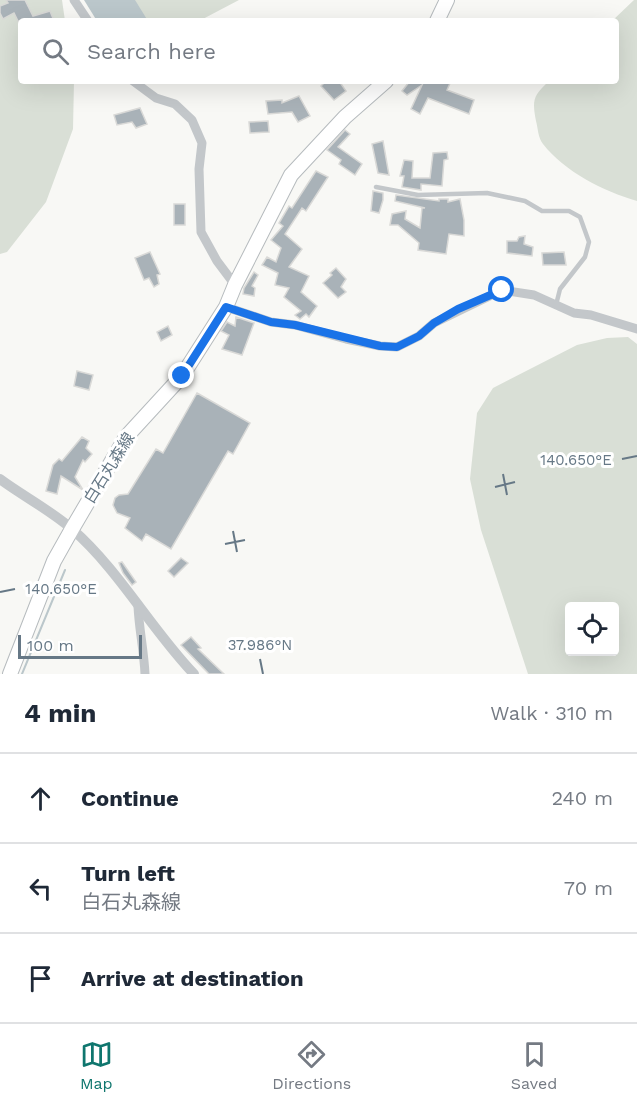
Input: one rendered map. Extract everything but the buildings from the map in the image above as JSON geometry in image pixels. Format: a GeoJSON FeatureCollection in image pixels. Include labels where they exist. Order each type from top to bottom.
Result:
{"type":"FeatureCollection","features":[{"type":"Feature","properties":{"kind":"main road"},"geometry":{"type":"LineString","coordinates":[[438,18],[447,0]]}},
{"type":"Feature","properties":{"kind":"main road","name":"白石丸森線"},"geometry":{"type":"LineString","coordinates":[[10,674],[54,561],[72,529],[126,437],[182,376],[226,307],[291,175],[345,117],[383,84]]}},
{"type":"Feature","properties":{"kind":"street"},"geometry":{"type":"LineString","coordinates":[[74,0],[86,18]]}},
{"type":"Feature","properties":{"kind":"street"},"geometry":{"type":"LineString","coordinates":[[136,84],[156,98],[175,104],[192,120],[202,143],[199,169],[201,231],[217,261],[235,285]]}},
{"type":"Feature","properties":{"kind":"street"},"geometry":{"type":"LineString","coordinates":[[226,307],[271,322],[295,325],[380,346],[397,347],[419,336],[434,323],[458,309],[502,290],[534,295],[574,313],[591,315],[637,329]]}},
{"type":"Feature","properties":{"kind":"street"},"geometry":{"type":"LineString","coordinates":[[0,479],[72,529],[106,566],[175,654],[194,674]]}},
{"type":"Feature","properties":{"kind":"street"},"geometry":{"type":"LineString","coordinates":[[138,606],[138,625],[144,649],[145,674]]}},
{"type":"Feature","properties":{"kind":"lane"},"geometry":{"type":"LineString","coordinates":[[376,187],[418,195],[488,193],[525,201],[542,211],[569,211],[580,217],[588,242],[585,257],[560,289],[556,305]]}},
{"type":"Feature","properties":{"kind":"shaded area"},"geometry":{"type":"Polygon","coordinates":[[[0,0],[62,0],[65,18],[18,18],[18,84],[74,84],[73,129],[46,202],[7,252],[0,254],[0,0]]]}},
{"type":"Feature","properties":{"kind":"shaded area"},"geometry":{"type":"Polygon","coordinates":[[[84,0],[135,0],[146,18],[95,18],[84,0]]]}},
{"type":"Feature","properties":{"kind":"shaded area"},"geometry":{"type":"Polygon","coordinates":[[[107,0],[239,0],[205,18],[115,16],[107,0]]]}},
{"type":"Feature","properties":{"kind":"shaded area"},"geometry":{"type":"Polygon","coordinates":[[[634,0],[637,0],[637,201],[598,186],[573,172],[552,154],[540,139],[534,108],[537,95],[546,84],[619,84],[619,18],[615,18],[634,0]]]}},
{"type":"Feature","properties":{"kind":"shaded area"},"geometry":{"type":"Polygon","coordinates":[[[628,337],[637,344],[637,674],[528,674],[481,530],[470,479],[477,413],[493,388],[577,345],[607,338],[628,337]]]}},
{"type":"Feature","properties":{"kind":"waterway"},"geometry":{"type":"LineString","coordinates":[[22,674],[65,570]]}},
{"type":"Feature","properties":{"kind":"route"},"geometry":{"type":"LineString","coordinates":[[182,376],[226,307],[271,322],[295,325],[380,346],[397,347],[419,336],[434,323],[458,309],[502,290]]}}]}
